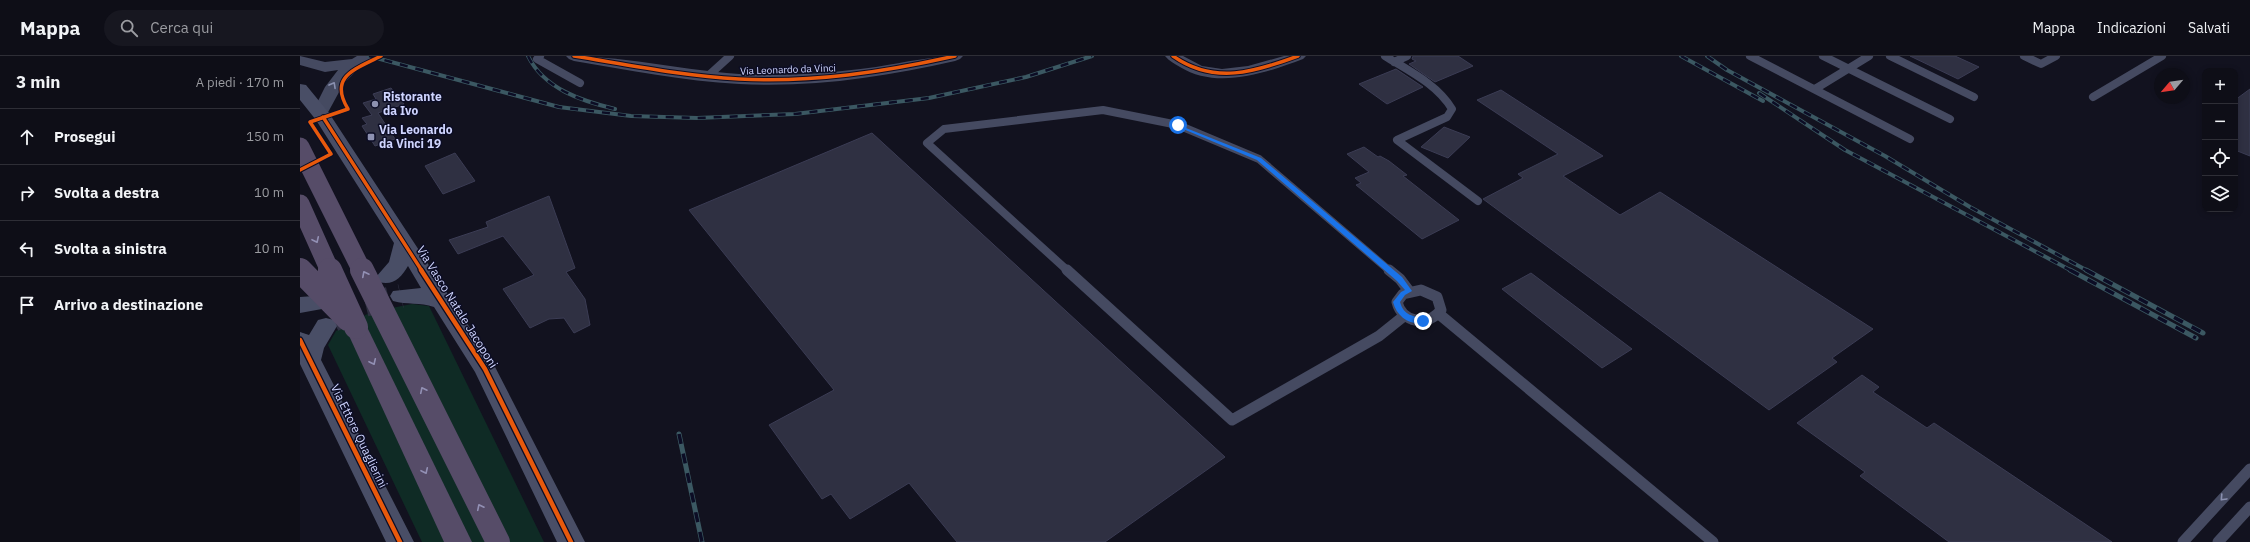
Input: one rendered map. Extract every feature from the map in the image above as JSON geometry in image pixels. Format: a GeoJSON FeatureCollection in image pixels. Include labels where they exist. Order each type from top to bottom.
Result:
{"type":"FeatureCollection","features":[{"type":"Feature","properties":{"kind":"highway"},"geometry":{"type":"LineString","coordinates":[[300,147],[498,542]]}},
{"type":"Feature","properties":{"kind":"highway"},"geometry":{"type":"LineString","coordinates":[[300,204],[356,327],[458,542]]}},
{"type":"Feature","properties":{"kind":"highway"},"geometry":{"type":"LineString","coordinates":[[300,270],[356,327]]}},
{"type":"Feature","properties":{"kind":"main road","name":"Via Vasco Natale Jacoponi"},"geometry":{"type":"LineString","coordinates":[[300,89],[320,113],[485,369],[571,542]]}},
{"type":"Feature","properties":{"kind":"main road"},"geometry":{"type":"LineString","coordinates":[[387,277],[399,264],[404,243]]}},
{"type":"Feature","properties":{"kind":"main road"},"geometry":{"type":"LineString","coordinates":[[401,296],[425,295],[442,302]]}},
{"type":"Feature","properties":{"kind":"main road"},"geometry":{"type":"LineString","coordinates":[[305,349],[313,347],[326,326]]}},
{"type":"Feature","properties":{"kind":"main road","name":"Via Ettore Quaglierini"},"geometry":{"type":"LineString","coordinates":[[305,349],[400,542]]}},
{"type":"Feature","properties":{"kind":"street","name":"Via Leonardo da Vinci"},"geometry":{"type":"LineString","coordinates":[[574,56],[708,76],[754,79],[826,76],[903,67],[955,56]]}},
{"type":"Feature","properties":{"kind":"street"},"geometry":{"type":"LineString","coordinates":[[1173,56],[1197,70],[1231,73],[1283,62],[1298,56]]}},
{"type":"Feature","properties":{"kind":"street"},"geometry":{"type":"LineString","coordinates":[[300,60],[325,67],[361,60]]}},
{"type":"Feature","properties":{"kind":"street"},"geometry":{"type":"LineString","coordinates":[[320,113],[337,79],[361,60]]}},
{"type":"Feature","properties":{"kind":"lane"},"geometry":{"type":"LineString","coordinates":[[540,56],[537,59],[580,83]]}},
{"type":"Feature","properties":{"kind":"lane"},"geometry":{"type":"LineString","coordinates":[[708,76],[730,56]]}},
{"type":"Feature","properties":{"kind":"lane"},"geometry":{"type":"LineString","coordinates":[[1385,56],[1440,92],[1448,100],[1452,109],[1447,117],[1397,140],[1478,201]]}},
{"type":"Feature","properties":{"kind":"lane"},"geometry":{"type":"LineString","coordinates":[[1394,62],[1408,56]]}},
{"type":"Feature","properties":{"kind":"lane"},"geometry":{"type":"LineString","coordinates":[[1750,56],[1910,139]]}},
{"type":"Feature","properties":{"kind":"lane"},"geometry":{"type":"LineString","coordinates":[[1823,56],[1950,119]]}},
{"type":"Feature","properties":{"kind":"lane"},"geometry":{"type":"LineString","coordinates":[[1815,89],[1869,56]]}},
{"type":"Feature","properties":{"kind":"lane"},"geometry":{"type":"LineString","coordinates":[[1890,56],[1974,97]]}},
{"type":"Feature","properties":{"kind":"lane"},"geometry":{"type":"LineString","coordinates":[[2024,56],[2041,64],[2056,56]]}},
{"type":"Feature","properties":{"kind":"lane"},"geometry":{"type":"LineString","coordinates":[[2093,97],[2162,56]]}},
{"type":"Feature","properties":{"kind":"lane"},"geometry":{"type":"LineString","coordinates":[[1404,316],[1379,336],[1232,420],[927,143],[944,129],[1103,110],[1178,125],[1259,159],[1400,279],[1409,291]]}},
{"type":"Feature","properties":{"kind":"lane"},"geometry":{"type":"LineString","coordinates":[[1421,290],[1432,294],[1440,301],[1441,310],[1439,314],[1430,320],[1423,321],[1404,316],[1399,312],[1397,302],[1403,294],[1409,291],[1421,290]]}},
{"type":"Feature","properties":{"kind":"lane"},"geometry":{"type":"LineString","coordinates":[[1439,314],[1713,542]]}},
{"type":"Feature","properties":{"kind":"lane"},"geometry":{"type":"LineString","coordinates":[[2183,542],[2250,469]]}},
{"type":"Feature","properties":{"kind":"lane"},"geometry":{"type":"LineString","coordinates":[[2218,542],[2250,507]]}},
{"type":"Feature","properties":{"kind":"green space"},"geometry":{"type":"Polygon","coordinates":[[[412,304],[429,306],[544,542],[422,542],[328,345],[336,331],[371,312],[412,304]]]}},
{"type":"Feature","properties":{"kind":"building"},"geometry":{"type":"Polygon","coordinates":[[[1413,56],[1458,56],[1473,66],[1435,82],[1409,64],[1416,61],[1412,59],[1413,56]]]}},
{"type":"Feature","properties":{"kind":"building"},"geometry":{"type":"Polygon","coordinates":[[[1910,56],[1955,56],[1979,67],[1958,79],[1910,56]]]}},
{"type":"Feature","properties":{"kind":"building"},"geometry":{"type":"Polygon","coordinates":[[[1396,69],[1423,87],[1387,104],[1359,84],[1396,69]]]}},
{"type":"Feature","properties":{"kind":"building"},"geometry":{"type":"Polygon","coordinates":[[[391,88],[404,104],[378,113],[395,139],[375,146],[362,126],[367,124],[362,118],[372,115],[363,103],[376,99],[373,94],[391,88]]]}},
{"type":"Feature","properties":{"kind":"building"},"geometry":{"type":"Polygon","coordinates":[[[2250,89],[2250,156],[2238,151],[2238,98],[2250,89]]]}},
{"type":"Feature","properties":{"kind":"building"},"geometry":{"type":"Polygon","coordinates":[[[1501,90],[1603,156],[1563,176],[1620,215],[1660,192],[1873,329],[1832,358],[1837,362],[1769,410],[1483,199],[1523,178],[1518,174],[1558,154],[1477,100],[1501,90]]]}},
{"type":"Feature","properties":{"kind":"building"},"geometry":{"type":"Polygon","coordinates":[[[1444,127],[1470,137],[1448,158],[1421,147],[1444,127]]]}},
{"type":"Feature","properties":{"kind":"building"},"geometry":{"type":"Polygon","coordinates":[[[872,133],[1225,457],[1105,542],[957,542],[909,483],[850,519],[831,494],[822,499],[769,425],[834,390],[689,210],[872,133]]]}},
{"type":"Feature","properties":{"kind":"building"},"geometry":{"type":"Polygon","coordinates":[[[1364,147],[1378,157],[1380,156],[1389,161],[1407,175],[1403,176],[1459,220],[1422,239],[1356,185],[1361,183],[1355,178],[1369,172],[1347,154],[1364,147]]]}},
{"type":"Feature","properties":{"kind":"building"},"geometry":{"type":"Polygon","coordinates":[[[455,153],[475,181],[443,194],[425,166],[455,153]]]}},
{"type":"Feature","properties":{"kind":"building"},"geometry":{"type":"Polygon","coordinates":[[[549,196],[575,268],[566,272],[585,299],[590,325],[574,333],[564,318],[549,319],[530,328],[503,289],[534,275],[503,236],[458,254],[449,240],[488,227],[486,222],[549,196]]]}},
{"type":"Feature","properties":{"kind":"building"},"geometry":{"type":"Polygon","coordinates":[[[1531,273],[1632,349],[1602,368],[1502,289],[1531,273]]]}},
{"type":"Feature","properties":{"kind":"building"},"geometry":{"type":"Polygon","coordinates":[[[1862,375],[1879,387],[1873,392],[1927,428],[1934,423],[2112,542],[1949,542],[1860,476],[1865,472],[1797,423],[1862,375]]]}},
{"type":"Feature","properties":{"kind":"tunnel"},"geometry":{"type":"LineString","coordinates":[[333,320],[364,305],[401,296]]}},
{"type":"Feature","properties":{"kind":"railway"},"geometry":{"type":"LineString","coordinates":[[369,56],[559,107],[631,116],[697,118],[795,114],[929,98],[1026,77],[1092,56]]}},
{"type":"Feature","properties":{"kind":"railway"},"geometry":{"type":"LineString","coordinates":[[528,56],[544,77],[565,92],[590,102],[615,109]]}},
{"type":"Feature","properties":{"kind":"railway"},"geometry":{"type":"LineString","coordinates":[[1681,56],[1763,101]]}},
{"type":"Feature","properties":{"kind":"railway"},"geometry":{"type":"LineString","coordinates":[[1707,56],[1727,70],[1885,156],[1970,207],[2088,271]]}},
{"type":"Feature","properties":{"kind":"railway"},"geometry":{"type":"LineString","coordinates":[[1759,93],[1845,150],[2072,271]]}},
{"type":"Feature","properties":{"kind":"railway"},"geometry":{"type":"LineString","coordinates":[[2070,270],[2196,338]]}},
{"type":"Feature","properties":{"kind":"railway"},"geometry":{"type":"LineString","coordinates":[[2086,270],[2203,333]]}},
{"type":"Feature","properties":{"kind":"railway"},"geometry":{"type":"LineString","coordinates":[[679,434],[702,542]]}},
{"type":"Feature","properties":{"kind":"cycle path"},"geometry":{"type":"LineString","coordinates":[[300,170],[331,154],[310,122],[348,109],[340,92],[340,85],[343,79],[362,65],[381,56]]}},
{"type":"Feature","properties":{"kind":"cycle path"},"geometry":{"type":"LineString","coordinates":[[574,56],[656,70],[718,78],[766,80],[820,78],[875,72],[955,56]]}},
{"type":"Feature","properties":{"kind":"cycle path"},"geometry":{"type":"LineString","coordinates":[[1173,56],[1197,70],[1222,74],[1261,68],[1298,56]]}},
{"type":"Feature","properties":{"kind":"cycle path"},"geometry":{"type":"LineString","coordinates":[[323,117],[485,369],[571,542]]}},
{"type":"Feature","properties":{"kind":"cycle path"},"geometry":{"type":"LineString","coordinates":[[300,340],[400,542]]}},
{"type":"Feature","properties":{"kind":"place","name":"Ristorante da Ivo"},"geometry":{"type":"Point","coordinates":[375,104]}},
{"type":"Feature","properties":{"kind":"place","name":"Via Leonardo da Vinci 19"},"geometry":{"type":"Point","coordinates":[371,137]}},
{"type":"Feature","properties":{"kind":"route"},"geometry":{"type":"LineString","coordinates":[[1178,125],[1259,159],[1400,279],[1409,291],[1399,297],[1397,302],[1399,312],[1410,319],[1423,321]]}}]}
